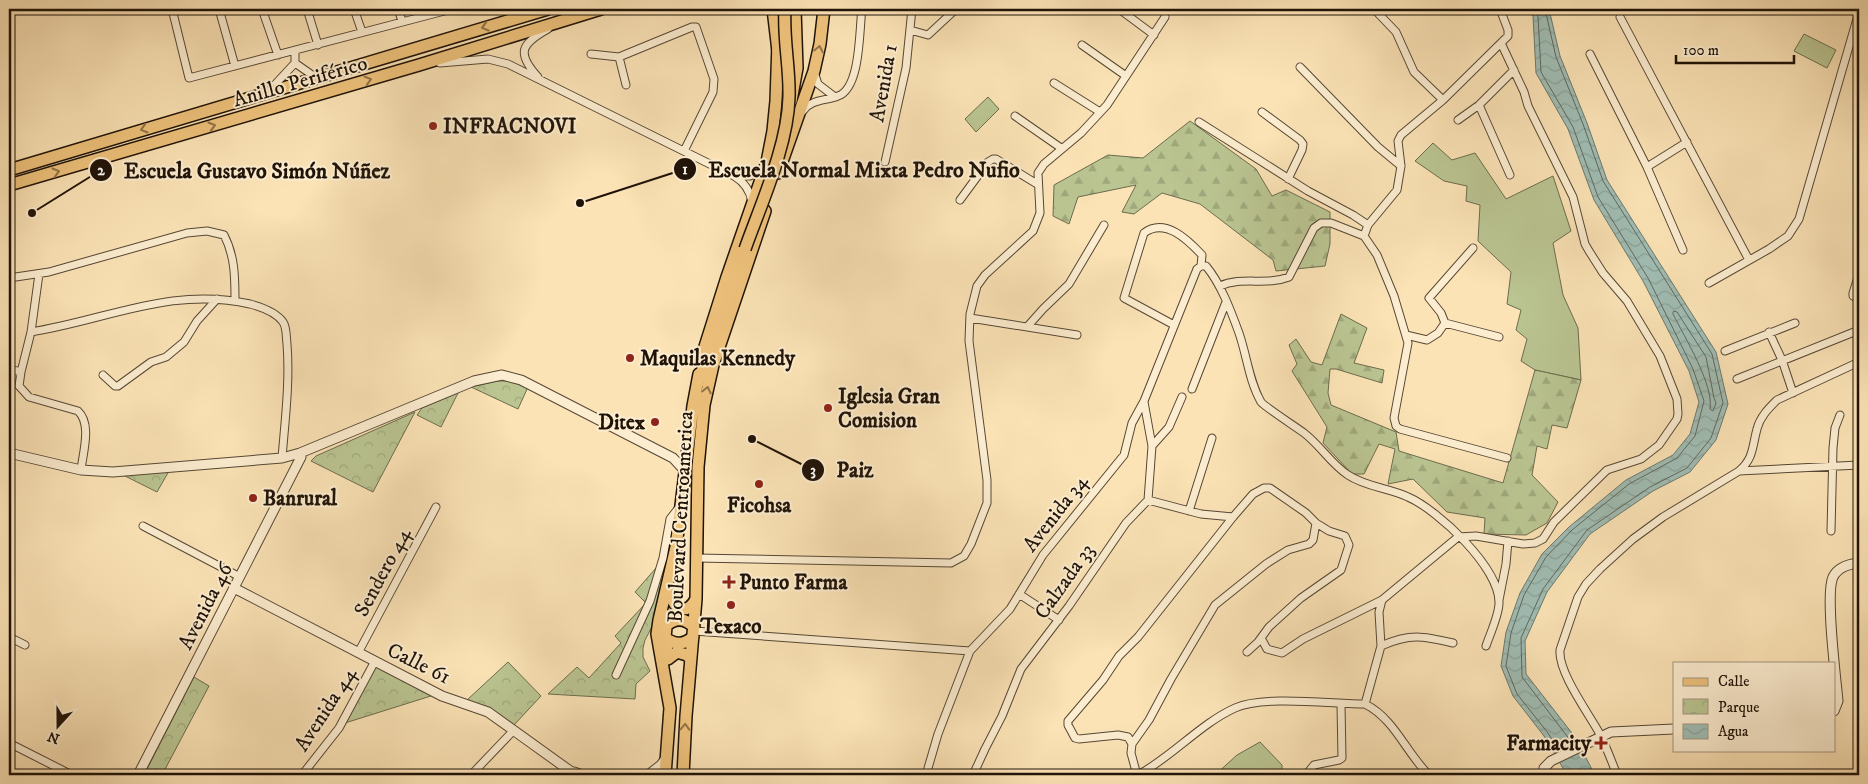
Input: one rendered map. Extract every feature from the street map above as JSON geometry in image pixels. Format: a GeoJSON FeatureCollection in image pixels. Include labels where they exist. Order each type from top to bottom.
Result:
{"type":"FeatureCollection","features":[{"type":"Feature","properties":{"kind":"main road","name":"Anillo Periférico"},"geometry":{"type":"LineString","coordinates":[[9,170],[315,77],[548,9]]}},
{"type":"Feature","properties":{"kind":"main road","name":"Anillo Periférico"},"geometry":{"type":"LineString","coordinates":[[9,185],[419,65],[601,9]]}},
{"type":"Feature","properties":{"kind":"main road"},"geometry":{"type":"LineString","coordinates":[[773,9],[778,51]]}},
{"type":"Feature","properties":{"kind":"main road","name":"Boulevard Centroamerica"},"geometry":{"type":"LineString","coordinates":[[665,775],[670,708],[657,634],[659,620],[675,553],[694,398],[702,355],[766,165],[773,131],[776,101],[779,9]]}},
{"type":"Feature","properties":{"kind":"main road"},"geometry":{"type":"LineString","coordinates":[[698,383],[785,133],[789,97],[785,46],[785,9]]}},
{"type":"Feature","properties":{"kind":"main road"},"geometry":{"type":"LineString","coordinates":[[766,165],[777,142],[794,94],[797,68],[795,9]]}},
{"type":"Feature","properties":{"kind":"main road","name":"Boulevard Centroamerica"},"geometry":{"type":"LineString","coordinates":[[683,775],[696,599],[698,468],[704,405],[716,357],[814,71],[820,44],[824,9]]}},
{"type":"Feature","properties":{"kind":"main road"},"geometry":{"type":"LineString","coordinates":[[670,708],[672,691],[666,632],[686,512],[688,478],[686,462]]}},
{"type":"Feature","properties":{"kind":"main road"},"geometry":{"type":"LineString","coordinates":[[672,594],[673,602],[678,608],[685,609],[692,606],[696,599]]}},
{"type":"Feature","properties":{"kind":"main road"},"geometry":{"type":"LineString","coordinates":[[684,620],[690,622],[694,632],[682,643],[670,642],[666,632],[670,622],[684,620]]}},
{"type":"Feature","properties":{"kind":"main road"},"geometry":{"type":"LineString","coordinates":[[668,659],[676,652],[687,655],[691,659]]}},
{"type":"Feature","properties":{"kind":"street"},"geometry":{"type":"LineString","coordinates":[[172,9],[189,78],[452,9]]}},
{"type":"Feature","properties":{"kind":"street"},"geometry":{"type":"LineString","coordinates":[[218,9],[235,66]]}},
{"type":"Feature","properties":{"kind":"street"},"geometry":{"type":"LineString","coordinates":[[262,9],[278,55]]}},
{"type":"Feature","properties":{"kind":"street"},"geometry":{"type":"LineString","coordinates":[[307,9],[318,45]]}},
{"type":"Feature","properties":{"kind":"street"},"geometry":{"type":"LineString","coordinates":[[354,9],[362,32]]}},
{"type":"Feature","properties":{"kind":"street"},"geometry":{"type":"LineString","coordinates":[[398,9],[402,21]]}},
{"type":"Feature","properties":{"kind":"street"},"geometry":{"type":"LineString","coordinates":[[798,118],[806,106],[835,97],[847,91],[856,69],[862,9]]}},
{"type":"Feature","properties":{"kind":"street","name":"Avenida 1"},"geometry":{"type":"LineString","coordinates":[[885,162],[906,68],[912,9]]}},
{"type":"Feature","properties":{"kind":"street"},"geometry":{"type":"LineString","coordinates":[[910,30],[928,34],[956,9]]}},
{"type":"Feature","properties":{"kind":"street"},"geometry":{"type":"LineString","coordinates":[[1119,9],[1154,35]]}},
{"type":"Feature","properties":{"kind":"street"},"geometry":{"type":"LineString","coordinates":[[1374,9],[1396,32],[1414,72],[1443,100]]}},
{"type":"Feature","properties":{"kind":"street"},"geometry":{"type":"LineString","coordinates":[[1364,236],[1368,225],[1397,190],[1401,166],[1398,141],[1401,135],[1443,100],[1508,36],[1508,30],[1500,9]]}},
{"type":"Feature","properties":{"kind":"street"},"geometry":{"type":"LineString","coordinates":[[1709,283],[1788,236],[1799,218],[1859,12]]}},
{"type":"Feature","properties":{"kind":"street"},"geometry":{"type":"LineString","coordinates":[[1620,16],[1749,260]]}},
{"type":"Feature","properties":{"kind":"street"},"geometry":{"type":"LineString","coordinates":[[696,558],[951,563],[964,556],[980,524],[986,503],[987,480],[971,359],[970,318],[977,286],[985,275],[1033,231],[1040,213],[1037,184],[1038,173],[1044,164],[1081,133],[1100,112],[1166,17]]}},
{"type":"Feature","properties":{"kind":"street"},"geometry":{"type":"LineString","coordinates":[[540,79],[524,60],[526,46],[533,38],[563,21]]}},
{"type":"Feature","properties":{"kind":"street"},"geometry":{"type":"LineString","coordinates":[[591,54],[619,57],[696,27],[714,79],[713,92],[684,151]]}},
{"type":"Feature","properties":{"kind":"street"},"geometry":{"type":"LineString","coordinates":[[1261,638],[1267,649],[1282,652],[1303,639],[1382,600],[1458,537],[1476,536],[1523,544],[1535,543],[1543,539],[1554,522],[1607,470],[1641,459],[1659,445],[1673,426],[1678,414],[1677,400],[1660,356],[1627,301],[1603,273],[1585,244],[1573,197],[1528,106],[1524,92],[1501,43]]}},
{"type":"Feature","properties":{"kind":"street"},"geometry":{"type":"LineString","coordinates":[[1082,45],[1126,76]]}},
{"type":"Feature","properties":{"kind":"street"},"geometry":{"type":"LineString","coordinates":[[268,92],[295,63],[295,51]]}},
{"type":"Feature","properties":{"kind":"street"},"geometry":{"type":"LineString","coordinates":[[1590,54],[1647,167],[1683,250]]}},
{"type":"Feature","properties":{"kind":"street"},"geometry":{"type":"LineString","coordinates":[[619,57],[626,85]]}},
{"type":"Feature","properties":{"kind":"street"},"geometry":{"type":"LineString","coordinates":[[419,65],[488,59],[508,64],[740,179],[749,190],[752,204]]}},
{"type":"Feature","properties":{"kind":"street"},"geometry":{"type":"LineString","coordinates":[[295,63],[315,77]]}},
{"type":"Feature","properties":{"kind":"street"},"geometry":{"type":"LineString","coordinates":[[1300,67],[1378,147],[1401,166]]}},
{"type":"Feature","properties":{"kind":"street"},"geometry":{"type":"LineString","coordinates":[[1458,120],[1479,105],[1514,70]]}},
{"type":"Feature","properties":{"kind":"street"},"geometry":{"type":"LineString","coordinates":[[814,71],[818,84],[835,97]]}},
{"type":"Feature","properties":{"kind":"street"},"geometry":{"type":"LineString","coordinates":[[1054,83],[1100,112]]}},
{"type":"Feature","properties":{"kind":"street"},"geometry":{"type":"LineString","coordinates":[[1479,105],[1510,175]]}},
{"type":"Feature","properties":{"kind":"street"},"geometry":{"type":"LineString","coordinates":[[1262,112],[1303,144],[1302,150],[1288,178]]}},
{"type":"Feature","properties":{"kind":"street"},"geometry":{"type":"LineString","coordinates":[[1016,116],[1061,148]]}},
{"type":"Feature","properties":{"kind":"street"},"geometry":{"type":"LineString","coordinates":[[1199,122],[1288,178],[1368,225]]}},
{"type":"Feature","properties":{"kind":"street"},"geometry":{"type":"LineString","coordinates":[[1647,167],[1687,142]]}},
{"type":"Feature","properties":{"kind":"street"},"geometry":{"type":"LineString","coordinates":[[960,200],[988,162],[993,159],[1037,184]]}},
{"type":"Feature","properties":{"kind":"street"},"geometry":{"type":"LineString","coordinates":[[734,176],[750,176],[766,165]]}},
{"type":"Feature","properties":{"kind":"street"},"geometry":{"type":"LineString","coordinates":[[1220,286],[1228,282],[1279,281],[1289,277],[1314,228],[1321,223],[1331,223],[1364,236],[1376,255],[1394,296],[1408,343],[1394,418],[1396,426],[1400,429],[1507,458]]}},
{"type":"Feature","properties":{"kind":"street"},"geometry":{"type":"LineString","coordinates":[[1027,327],[1068,284],[1104,224]]}},
{"type":"Feature","properties":{"kind":"street"},"geometry":{"type":"LineString","coordinates":[[1174,325],[1124,298],[1144,233],[1150,228],[1164,228],[1186,238],[1202,255],[1200,266],[1206,266],[1220,286],[1239,334],[1250,376],[1262,404],[1307,435],[1347,475],[1408,497],[1434,514],[1481,559],[1493,578],[1499,602]]}},
{"type":"Feature","properties":{"kind":"street"},"geometry":{"type":"LineString","coordinates":[[9,278],[40,274],[187,233],[216,232],[224,235],[229,244],[236,275],[235,301]]}},
{"type":"Feature","properties":{"kind":"street"},"geometry":{"type":"LineString","coordinates":[[1445,323],[1442,313],[1429,298],[1473,248]]}},
{"type":"Feature","properties":{"kind":"street","name":"Avenida 34"},"geometry":{"type":"LineString","coordinates":[[926,775],[938,734],[970,651],[1010,609],[1043,555],[1124,455],[1132,423],[1144,401],[1197,269],[1200,266]]}},
{"type":"Feature","properties":{"kind":"street"},"geometry":{"type":"LineString","coordinates":[[40,274],[31,332],[19,386],[29,396],[78,411],[83,416],[85,428],[81,470]]}},
{"type":"Feature","properties":{"kind":"street"},"geometry":{"type":"LineString","coordinates":[[1859,274],[1853,296],[1859,299]]}},
{"type":"Feature","properties":{"kind":"street"},"geometry":{"type":"LineString","coordinates":[[31,332],[84,322],[158,302],[193,298],[217,298],[235,301],[259,306],[275,314],[283,321],[286,328],[289,372],[282,458]]}},
{"type":"Feature","properties":{"kind":"street"},"geometry":{"type":"LineString","coordinates":[[103,374],[115,386],[118,386],[151,362],[166,356],[184,342],[197,321],[217,298]]}},
{"type":"Feature","properties":{"kind":"street"},"geometry":{"type":"LineString","coordinates":[[1192,389],[1226,302]]}},
{"type":"Feature","properties":{"kind":"street"},"geometry":{"type":"LineString","coordinates":[[970,318],[1077,335]]}},
{"type":"Feature","properties":{"kind":"street"},"geometry":{"type":"LineString","coordinates":[[1406,335],[1427,340],[1438,333],[1445,323]]}},
{"type":"Feature","properties":{"kind":"street"},"geometry":{"type":"LineString","coordinates":[[1445,323],[1499,337]]}},
{"type":"Feature","properties":{"kind":"street"},"geometry":{"type":"LineString","coordinates":[[1725,351],[1795,323]]}},
{"type":"Feature","properties":{"kind":"street"},"geometry":{"type":"LineString","coordinates":[[1737,379],[1859,330]]}},
{"type":"Feature","properties":{"kind":"street"},"geometry":{"type":"LineString","coordinates":[[1769,332],[1782,360],[1793,393]]}},
{"type":"Feature","properties":{"kind":"street"},"geometry":{"type":"LineString","coordinates":[[1617,775],[1559,658],[1578,597],[1586,584],[1600,569],[1633,539],[1663,517],[1739,472],[1748,464],[1758,428],[1766,410],[1777,400],[1859,362]]}},
{"type":"Feature","properties":{"kind":"street"},"geometry":{"type":"LineString","coordinates":[[9,369],[21,372]]}},
{"type":"Feature","properties":{"kind":"street"},"geometry":{"type":"LineString","coordinates":[[9,453],[81,470],[113,472],[282,458],[474,381],[502,375],[521,380],[673,458],[686,462]]}},
{"type":"Feature","properties":{"kind":"street"},"geometry":{"type":"LineString","coordinates":[[1152,446],[1169,427],[1182,397]]}},
{"type":"Feature","properties":{"kind":"street"},"geometry":{"type":"LineString","coordinates":[[1144,401],[1152,446],[1148,500],[1189,511],[1233,517]]}},
{"type":"Feature","properties":{"kind":"street"},"geometry":{"type":"LineString","coordinates":[[1832,531],[1835,428],[1840,415]]}},
{"type":"Feature","properties":{"kind":"street"},"geometry":{"type":"LineString","coordinates":[[1189,511],[1212,438]]}},
{"type":"Feature","properties":{"kind":"street","name":"Avenida 46"},"geometry":{"type":"LineString","coordinates":[[138,775],[301,457],[300,452]]}},
{"type":"Feature","properties":{"kind":"street"},"geometry":{"type":"LineString","coordinates":[[673,458],[686,462]]}},
{"type":"Feature","properties":{"kind":"street"},"geometry":{"type":"LineString","coordinates":[[1739,472],[1859,465]]}},
{"type":"Feature","properties":{"kind":"street"},"geometry":{"type":"LineString","coordinates":[[1132,744],[1128,737],[1118,735],[1075,738],[1068,725],[1068,721],[1103,680],[1120,656],[1138,637],[1233,517],[1253,494],[1264,488],[1270,488],[1306,513],[1316,523],[1329,531],[1346,536],[1349,545],[1341,570],[1301,598],[1269,627],[1247,652]]}},
{"type":"Feature","properties":{"kind":"street","name":"Calzada 33"},"geometry":{"type":"LineString","coordinates":[[973,775],[1002,716],[1020,669],[1059,620],[1126,523],[1148,500]]}},
{"type":"Feature","properties":{"kind":"street"},"geometry":{"type":"LineString","coordinates":[[616,675],[650,601],[664,558],[670,519],[682,504]]}},
{"type":"Feature","properties":{"kind":"street","name":"Sendero 44"},"geometry":{"type":"LineString","coordinates":[[358,653],[436,507]]}},
{"type":"Feature","properties":{"kind":"street"},"geometry":{"type":"LineString","coordinates":[[1316,523],[1314,540],[1310,544],[1288,550],[1266,564],[1215,605],[1149,720],[1132,744],[1131,753],[1137,775],[1158,765],[1224,713],[1238,707],[1260,703],[1290,702],[1365,704],[1392,727],[1421,768],[1429,775]]}},
{"type":"Feature","properties":{"kind":"street"},"geometry":{"type":"LineString","coordinates":[[142,526],[240,577]]}},
{"type":"Feature","properties":{"kind":"street"},"geometry":{"type":"LineString","coordinates":[[1486,646],[1499,602],[1508,541]]}},
{"type":"Feature","properties":{"kind":"street"},"geometry":{"type":"LineString","coordinates":[[1835,662],[1831,610],[1832,579],[1838,570],[1859,563]]}},
{"type":"Feature","properties":{"kind":"street","name":"Calle 61"},"geometry":{"type":"LineString","coordinates":[[234,588],[442,696],[488,712],[575,774]]}},
{"type":"Feature","properties":{"kind":"street"},"geometry":{"type":"LineString","coordinates":[[1019,594],[1059,620]]}},
{"type":"Feature","properties":{"kind":"street"},"geometry":{"type":"LineString","coordinates":[[1365,704],[1381,646],[1382,635],[1379,612],[1382,600]]}},
{"type":"Feature","properties":{"kind":"street"},"geometry":{"type":"LineString","coordinates":[[694,632],[970,651]]}},
{"type":"Feature","properties":{"kind":"street"},"geometry":{"type":"LineString","coordinates":[[1381,646],[1413,636],[1423,636],[1453,643]]}},
{"type":"Feature","properties":{"kind":"street"},"geometry":{"type":"LineString","coordinates":[[9,637],[24,645]]}},
{"type":"Feature","properties":{"kind":"street","name":"Avenida 44"},"geometry":{"type":"LineString","coordinates":[[302,775],[339,728],[375,662]]}},
{"type":"Feature","properties":{"kind":"street"},"geometry":{"type":"LineString","coordinates":[[1836,675],[1838,701],[1836,706]]}},
{"type":"Feature","properties":{"kind":"street"},"geometry":{"type":"LineString","coordinates":[[1306,775],[1314,765],[1342,758],[1341,704]]}},
{"type":"Feature","properties":{"kind":"street"},"geometry":{"type":"LineString","coordinates":[[1544,775],[1544,768],[1551,761],[1611,732],[1673,729]]}},
{"type":"Feature","properties":{"kind":"street"},"geometry":{"type":"LineString","coordinates":[[471,775],[514,730]]}},
{"type":"Feature","properties":{"kind":"street"},"geometry":{"type":"LineString","coordinates":[[9,752],[11,744],[72,775]]}},
{"type":"Feature","properties":{"kind":"street"},"geometry":{"type":"LineString","coordinates":[[648,775],[662,765],[667,757]]}},
{"type":"Feature","properties":{"kind":"street"},"geometry":{"type":"LineString","coordinates":[[1415,775],[1421,768]]}},
{"type":"Feature","properties":{"kind":"green space"},"geometry":{"type":"Polygon","coordinates":[[[1804,34],[1836,50],[1827,68],[1794,51],[1804,34]]]}},
{"type":"Feature","properties":{"kind":"green space"},"geometry":{"type":"Polygon","coordinates":[[[988,97],[999,109],[976,132],[965,119],[988,97]]]}},
{"type":"Feature","properties":{"kind":"green space"},"geometry":{"type":"Polygon","coordinates":[[[1190,121],[1256,169],[1272,196],[1286,190],[1330,212],[1330,244],[1325,266],[1276,271],[1273,260],[1200,204],[1162,193],[1134,214],[1122,212],[1136,185],[1078,197],[1069,224],[1053,216],[1054,185],[1108,155],[1143,158],[1190,121]]]}},
{"type":"Feature","properties":{"kind":"green space"},"geometry":{"type":"Polygon","coordinates":[[[1433,143],[1452,160],[1475,153],[1506,199],[1553,176],[1571,231],[1553,243],[1563,295],[1578,328],[1581,380],[1535,370],[1521,361],[1527,339],[1516,330],[1521,310],[1507,304],[1511,272],[1478,241],[1480,205],[1466,201],[1467,186],[1444,181],[1415,161],[1433,143]]]}},
{"type":"Feature","properties":{"kind":"green space"},"geometry":{"type":"Polygon","coordinates":[[[1341,314],[1367,328],[1354,363],[1384,370],[1382,383],[1336,369],[1330,369],[1328,393],[1331,405],[1396,432],[1399,451],[1503,483],[1535,370],[1581,380],[1567,428],[1552,425],[1547,449],[1537,446],[1532,475],[1558,502],[1547,523],[1526,535],[1484,534],[1485,518],[1447,512],[1413,479],[1388,484],[1395,449],[1379,444],[1364,474],[1352,474],[1323,443],[1327,427],[1292,371],[1297,364],[1289,345],[1296,339],[1311,362],[1322,365],[1341,314]]]}},
{"type":"Feature","properties":{"kind":"green space"},"geometry":{"type":"Polygon","coordinates":[[[497,381],[508,381],[528,387],[518,409],[471,387],[497,381]]]}},
{"type":"Feature","properties":{"kind":"green space"},"geometry":{"type":"Polygon","coordinates":[[[458,393],[441,427],[417,415],[422,408],[458,393]]]}},
{"type":"Feature","properties":{"kind":"green space"},"geometry":{"type":"Polygon","coordinates":[[[415,412],[373,492],[311,461],[316,456],[415,412]]]}},
{"type":"Feature","properties":{"kind":"green space"},"geometry":{"type":"Polygon","coordinates":[[[169,471],[157,492],[121,474],[169,471]]]}},
{"type":"Feature","properties":{"kind":"green space"},"geometry":{"type":"Polygon","coordinates":[[[663,560],[671,566],[655,621],[643,648],[643,657],[650,671],[636,684],[635,699],[548,694],[577,667],[589,678],[621,643],[615,636],[646,603],[635,592],[663,560]]]}},
{"type":"Feature","properties":{"kind":"green space"},"geometry":{"type":"Polygon","coordinates":[[[508,662],[541,696],[514,725],[488,709],[467,700],[508,662]]]}},
{"type":"Feature","properties":{"kind":"green space"},"geometry":{"type":"Polygon","coordinates":[[[376,665],[434,695],[345,723],[376,665]]]}},
{"type":"Feature","properties":{"kind":"green space"},"geometry":{"type":"Polygon","coordinates":[[[194,677],[209,686],[162,775],[144,775],[194,677]]]}},
{"type":"Feature","properties":{"kind":"green space"},"geometry":{"type":"Polygon","coordinates":[[[1260,742],[1282,765],[1282,775],[1215,775],[1237,755],[1260,742]]]}},
{"type":"Feature","properties":{"kind":"water"},"geometry":{"type":"Polygon","coordinates":[[[1529,9],[1549,9],[1560,56],[1587,123],[1607,180],[1716,352],[1728,404],[1716,440],[1690,472],[1653,491],[1590,534],[1547,592],[1525,641],[1526,674],[1575,737],[1595,775],[1567,775],[1544,736],[1513,696],[1501,666],[1506,632],[1520,593],[1542,554],[1569,527],[1626,480],[1673,455],[1690,434],[1699,402],[1689,371],[1643,281],[1594,200],[1568,129],[1536,73],[1533,16],[1529,9]]]}},
{"type":"Feature","properties":{"kind":"place","name":"INFRACNOVI"},"geometry":{"type":"Point","coordinates":[433,126]}},
{"type":"Feature","properties":{"kind":"place","name":"Escuela Normal Mixta Pedro Nufio"},"geometry":{"type":"Point","coordinates":[580,203]}},
{"type":"Feature","properties":{"kind":"place","name":"Escuela Gustavo Simón Núñez"},"geometry":{"type":"Point","coordinates":[32,213]}},
{"type":"Feature","properties":{"kind":"place","name":"Maquilas Kennedy"},"geometry":{"type":"Point","coordinates":[630,358]}},
{"type":"Feature","properties":{"kind":"place","name":"Iglesia Gran Comision"},"geometry":{"type":"Point","coordinates":[828,408]}},
{"type":"Feature","properties":{"kind":"place","name":"Ditex"},"geometry":{"type":"Point","coordinates":[655,422]}},
{"type":"Feature","properties":{"kind":"place","name":"Paiz"},"geometry":{"type":"Point","coordinates":[752,439]}},
{"type":"Feature","properties":{"kind":"place","name":"Ficohsa"},"geometry":{"type":"Point","coordinates":[759,484]}},
{"type":"Feature","properties":{"kind":"place","name":"Banrural"},"geometry":{"type":"Point","coordinates":[253,498]}},
{"type":"Feature","properties":{"kind":"place","name":"Punto Farma"},"geometry":{"type":"Point","coordinates":[729,582]}},
{"type":"Feature","properties":{"kind":"place","name":"Texaco"},"geometry":{"type":"Point","coordinates":[731,605]}},
{"type":"Feature","properties":{"kind":"place","name":"Farmacity"},"geometry":{"type":"Point","coordinates":[1601,743]}}]}
